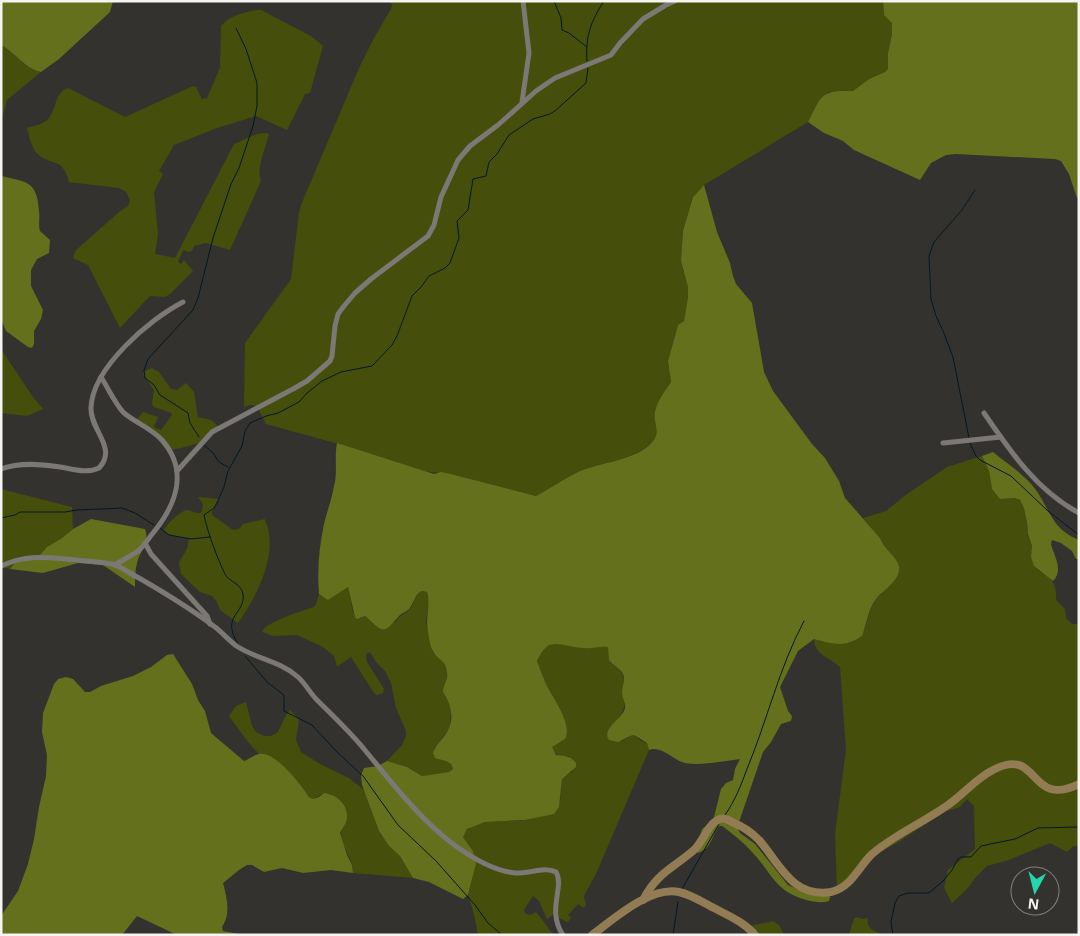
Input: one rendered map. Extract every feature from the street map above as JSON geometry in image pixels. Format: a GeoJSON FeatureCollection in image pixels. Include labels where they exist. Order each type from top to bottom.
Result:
{"type":"FeatureCollection","features":[{"type":"Feature","properties":{"kind":"street"},"geometry":{"type":"LineString","coordinates":[[522,102],[528,52],[523,1]]}},
{"type":"Feature","properties":{"kind":"street"},"geometry":{"type":"LineString","coordinates":[[177,471],[212,432],[293,389],[330,361],[338,314],[355,293],[371,279],[428,236],[434,225],[441,198],[458,160],[470,146],[498,125],[522,102],[555,78],[611,55],[620,42],[643,19],[675,1]]}},
{"type":"Feature","properties":{"kind":"street"},"geometry":{"type":"LineString","coordinates":[[1,469],[11,466],[37,464],[89,472],[99,468],[106,457],[106,448],[91,416],[91,407],[92,398],[102,377],[120,351],[136,335],[171,308],[183,302]]}},
{"type":"Feature","properties":{"kind":"street"},"geometry":{"type":"LineString","coordinates":[[102,377],[124,413],[150,429],[161,439],[173,458],[177,471],[176,493],[171,507],[160,525],[139,550],[115,565]]}},
{"type":"Feature","properties":{"kind":"street"},"geometry":{"type":"LineString","coordinates":[[984,413],[1030,475],[1057,500],[1079,513]]}},
{"type":"Feature","properties":{"kind":"street"},"geometry":{"type":"LineString","coordinates":[[942,443],[1000,437]]}},
{"type":"Feature","properties":{"kind":"street"},"geometry":{"type":"LineString","coordinates":[[145,543],[152,554],[207,616],[211,625]]}},
{"type":"Feature","properties":{"kind":"street"},"geometry":{"type":"LineString","coordinates":[[1,566],[19,559],[45,557],[115,565],[168,595],[244,651],[278,663],[300,678],[417,812],[441,835],[487,865],[523,873],[547,870],[556,872],[558,879],[555,912],[556,920],[563,935]]}},
{"type":"Feature","properties":{"kind":"street"},"geometry":{"type":"LineString","coordinates":[[643,900],[658,877],[698,846],[711,826],[723,818],[751,832],[784,873],[798,886],[814,892],[831,892],[845,886],[876,851],[946,807],[990,771],[1000,766],[1011,763],[1020,764],[1027,768],[1046,788],[1056,791],[1067,790],[1079,784]]}},
{"type":"Feature","properties":{"kind":"street"},"geometry":{"type":"LineString","coordinates":[[592,935],[643,900],[664,892],[686,894],[744,924],[755,935]]}},
{"type":"Feature","properties":{"kind":"green space"},"geometry":{"type":"Polygon","coordinates":[[[1,1],[113,1],[110,12],[59,59],[41,72],[30,68],[1,45],[1,1]]]}},
{"type":"Feature","properties":{"kind":"green space"},"geometry":{"type":"Polygon","coordinates":[[[389,1],[883,1],[884,15],[892,22],[888,69],[885,72],[869,79],[853,91],[829,92],[820,100],[808,122],[704,185],[693,197],[683,231],[681,261],[688,287],[684,321],[678,325],[668,361],[671,382],[661,398],[656,411],[657,432],[649,446],[630,456],[585,469],[536,496],[451,474],[424,471],[266,424],[257,406],[250,405],[244,407],[245,343],[291,279],[301,205],[359,68],[391,9],[392,5],[389,1]]]}},
{"type":"Feature","properties":{"kind":"green space"},"geometry":{"type":"Polygon","coordinates":[[[883,1],[1079,1],[1079,197],[1077,198],[1069,174],[1061,161],[1055,159],[946,155],[931,163],[920,180],[854,150],[843,141],[824,133],[808,122],[823,96],[834,92],[853,91],[869,79],[888,69],[892,23],[884,15],[883,1]]]}},
{"type":"Feature","properties":{"kind":"green space"},"geometry":{"type":"Polygon","coordinates":[[[261,10],[311,36],[323,46],[310,93],[305,94],[287,130],[256,116],[217,128],[174,145],[159,171],[163,174],[154,192],[158,235],[155,254],[175,258],[234,144],[256,134],[269,134],[261,164],[261,181],[230,250],[206,243],[194,246],[192,251],[183,250],[178,262],[181,264],[184,260],[193,271],[165,297],[150,296],[120,328],[88,265],[73,258],[75,251],[128,206],[130,200],[126,192],[119,188],[69,182],[66,173],[59,164],[45,159],[35,151],[27,128],[46,121],[52,113],[60,94],[68,88],[125,117],[193,86],[196,87],[202,99],[207,98],[220,68],[221,26],[233,17],[261,10]]]}},
{"type":"Feature","properties":{"kind":"green space"},"geometry":{"type":"Polygon","coordinates":[[[1,45],[30,68],[41,72],[7,100],[1,122],[1,45]]]}},
{"type":"Feature","properties":{"kind":"green space"},"geometry":{"type":"Polygon","coordinates":[[[1,176],[24,182],[33,188],[38,201],[40,231],[50,240],[49,253],[37,259],[31,270],[31,286],[43,310],[41,319],[34,331],[34,344],[32,348],[6,331],[1,319],[1,176]]]}},
{"type":"Feature","properties":{"kind":"green space"},"geometry":{"type":"Polygon","coordinates":[[[704,185],[717,232],[730,263],[736,284],[752,303],[764,372],[773,391],[812,444],[825,458],[839,481],[845,498],[880,538],[899,567],[897,576],[873,603],[862,636],[844,644],[814,639],[798,651],[780,687],[788,711],[792,716],[791,721],[781,724],[763,752],[739,822],[738,829],[740,833],[755,844],[788,885],[801,891],[828,892],[829,901],[810,901],[789,893],[776,882],[749,848],[722,826],[719,826],[704,850],[695,853],[702,829],[714,817],[721,789],[726,783],[733,780],[735,769],[740,759],[705,764],[685,763],[662,751],[649,750],[647,743],[634,735],[618,742],[609,740],[607,736],[610,728],[625,708],[622,693],[623,674],[609,660],[608,647],[587,648],[556,644],[546,647],[537,661],[546,684],[561,711],[566,726],[567,733],[565,739],[552,747],[556,755],[567,756],[574,760],[576,767],[562,779],[559,807],[554,814],[525,820],[485,822],[467,829],[463,837],[473,851],[476,864],[468,895],[463,899],[429,882],[413,878],[400,856],[389,846],[379,831],[362,785],[361,775],[364,768],[378,766],[387,761],[407,767],[422,776],[449,772],[453,769],[449,762],[435,758],[433,753],[448,730],[451,715],[450,705],[443,692],[447,678],[446,668],[433,651],[429,639],[427,592],[422,591],[418,594],[408,610],[383,630],[365,616],[357,619],[355,617],[348,587],[328,600],[319,594],[320,550],[324,524],[335,481],[337,443],[434,474],[441,472],[451,474],[536,496],[585,469],[628,457],[646,448],[653,441],[657,431],[655,412],[659,400],[671,382],[668,361],[678,325],[684,321],[688,287],[681,261],[683,231],[693,197],[704,185]]]}},
{"type":"Feature","properties":{"kind":"green space"},"geometry":{"type":"Polygon","coordinates":[[[1,349],[43,409],[27,416],[1,413],[1,349]]]}},
{"type":"Feature","properties":{"kind":"green space"},"geometry":{"type":"Polygon","coordinates":[[[152,368],[159,372],[171,389],[177,390],[186,383],[194,392],[198,417],[212,420],[219,428],[215,433],[196,444],[167,451],[152,432],[135,422],[143,412],[158,417],[154,427],[161,430],[172,415],[154,407],[152,404],[154,390],[143,374],[152,368]]]}},
{"type":"Feature","properties":{"kind":"green space"},"geometry":{"type":"Polygon","coordinates":[[[993,452],[1028,480],[1056,523],[1069,535],[1079,540],[1079,559],[1076,559],[1072,551],[1061,543],[1052,540],[1051,544],[1058,568],[1053,581],[1034,566],[1031,557],[1032,546],[1027,522],[1020,500],[1015,498],[1000,499],[992,489],[989,471],[982,456],[993,452]]]}},
{"type":"Feature","properties":{"kind":"green space"},"geometry":{"type":"Polygon","coordinates":[[[982,456],[989,471],[992,489],[1002,499],[1015,498],[1022,504],[1026,513],[1034,565],[1054,584],[1056,600],[1065,609],[1066,618],[1072,624],[1079,624],[1079,846],[1074,846],[1067,852],[1050,843],[1009,860],[987,866],[952,903],[944,888],[948,870],[975,849],[974,806],[967,799],[960,807],[944,812],[897,843],[878,853],[837,889],[835,834],[846,750],[840,667],[820,653],[814,639],[864,631],[871,608],[899,572],[896,561],[882,546],[880,538],[863,518],[886,511],[907,494],[947,467],[982,456]]]}},
{"type":"Feature","properties":{"kind":"green space"},"geometry":{"type":"Polygon","coordinates":[[[1,489],[72,507],[73,529],[47,547],[38,557],[15,563],[10,569],[1,567],[1,489]]]}},
{"type":"Feature","properties":{"kind":"green space"},"geometry":{"type":"Polygon","coordinates":[[[198,497],[218,499],[212,515],[233,530],[239,529],[243,524],[265,519],[268,528],[270,545],[266,569],[256,593],[238,623],[220,610],[212,596],[200,592],[181,574],[179,562],[187,549],[189,538],[172,536],[164,530],[182,512],[188,510],[200,513],[203,504],[198,497]]]}},
{"type":"Feature","properties":{"kind":"green space"},"geometry":{"type":"Polygon","coordinates":[[[91,519],[145,529],[146,538],[136,566],[135,587],[103,565],[78,563],[43,573],[10,569],[15,563],[38,557],[47,547],[91,519]]]}},
{"type":"Feature","properties":{"kind":"green space"},"geometry":{"type":"Polygon","coordinates":[[[348,587],[353,612],[360,618],[365,616],[378,627],[395,622],[410,609],[419,593],[422,591],[427,592],[429,603],[426,622],[433,652],[443,661],[447,671],[443,692],[451,708],[450,726],[434,749],[439,759],[446,760],[451,764],[453,769],[449,772],[422,776],[407,767],[387,761],[402,745],[406,731],[396,708],[391,683],[385,671],[370,652],[366,654],[367,662],[384,689],[383,693],[377,695],[351,657],[337,667],[334,656],[323,647],[297,635],[273,636],[262,632],[270,624],[314,607],[319,594],[324,597],[348,587]]]}},
{"type":"Feature","properties":{"kind":"green space"},"geometry":{"type":"Polygon","coordinates":[[[554,643],[586,648],[608,646],[612,660],[620,669],[625,682],[623,711],[609,728],[622,741],[634,735],[647,743],[649,750],[596,874],[584,896],[586,905],[584,908],[578,904],[568,915],[571,918],[568,922],[556,917],[554,914],[547,919],[539,901],[533,896],[524,910],[525,913],[530,915],[536,912],[554,935],[478,935],[468,895],[476,864],[473,851],[463,837],[466,830],[480,823],[525,820],[543,813],[560,802],[562,778],[573,771],[569,756],[556,754],[551,747],[565,739],[564,717],[546,684],[537,661],[543,649],[554,643]]]}},
{"type":"Feature","properties":{"kind":"green space"},"geometry":{"type":"Polygon","coordinates":[[[173,654],[192,684],[198,700],[205,711],[211,733],[244,761],[259,754],[272,757],[287,770],[309,797],[313,799],[324,793],[333,795],[343,804],[346,808],[347,818],[340,833],[352,865],[353,873],[331,870],[303,873],[282,868],[264,872],[252,865],[247,865],[223,883],[226,894],[227,917],[222,927],[223,931],[245,935],[177,935],[137,916],[122,935],[1,935],[1,916],[18,891],[28,864],[34,839],[46,776],[47,755],[42,732],[43,713],[54,684],[58,679],[66,677],[73,679],[85,692],[90,692],[101,686],[133,676],[151,667],[167,655],[173,654]]]}},
{"type":"Feature","properties":{"kind":"green space"},"geometry":{"type":"Polygon","coordinates":[[[246,702],[252,726],[256,732],[264,736],[271,736],[278,732],[290,710],[299,719],[296,740],[301,752],[320,764],[349,778],[364,790],[379,831],[389,846],[400,856],[413,878],[353,873],[353,867],[342,839],[342,828],[331,794],[324,793],[313,799],[309,797],[294,777],[281,764],[274,759],[259,754],[229,716],[236,706],[246,702]]]}},
{"type":"Feature","properties":{"kind":"green space"},"geometry":{"type":"Polygon","coordinates":[[[856,917],[868,918],[870,928],[884,935],[849,935],[856,917]]]}},
{"type":"Feature","properties":{"kind":"green space"},"geometry":{"type":"Polygon","coordinates":[[[773,921],[779,925],[784,935],[761,935],[750,926],[773,921]]]}},
{"type":"Feature","properties":{"kind":"waterway"},"geometry":{"type":"LineString","coordinates":[[554,1],[561,18],[562,30],[587,47]]}},
{"type":"Feature","properties":{"kind":"waterway"},"geometry":{"type":"LineString","coordinates":[[587,61],[588,36],[604,1]]}},
{"type":"Feature","properties":{"kind":"waterway"},"geometry":{"type":"LineString","coordinates":[[199,437],[190,423],[188,413],[160,395],[154,385],[145,378],[144,370],[148,359],[193,310],[198,298],[213,238],[253,126],[257,106],[257,83],[246,49],[236,28]]}},
{"type":"Feature","properties":{"kind":"waterway"},"geometry":{"type":"LineString","coordinates":[[238,644],[233,634],[232,621],[243,601],[242,590],[225,574],[213,545],[204,515],[214,508],[217,503],[228,471],[242,446],[245,431],[250,423],[278,413],[299,402],[322,381],[341,372],[372,366],[392,345],[412,296],[429,276],[445,268],[450,263],[459,238],[457,221],[468,210],[473,179],[486,176],[489,162],[497,154],[509,135],[533,119],[550,114],[556,110],[586,83],[588,68]]}},
{"type":"Feature","properties":{"kind":"waterway"},"geometry":{"type":"LineString","coordinates":[[969,438],[953,357],[931,299],[929,256],[934,242],[962,210],[975,190]]}},
{"type":"Feature","properties":{"kind":"waterway"},"geometry":{"type":"LineString","coordinates":[[970,443],[980,460],[1011,476],[1048,511],[1079,535]]}},
{"type":"Feature","properties":{"kind":"waterway"},"geometry":{"type":"LineString","coordinates":[[203,444],[219,462],[228,467]]}},
{"type":"Feature","properties":{"kind":"waterway"},"geometry":{"type":"LineString","coordinates":[[1,518],[20,512],[65,512],[122,508],[135,513],[154,525]]}},
{"type":"Feature","properties":{"kind":"waterway"},"geometry":{"type":"LineString","coordinates":[[160,528],[169,535],[191,539],[210,537]]}},
{"type":"Feature","properties":{"kind":"waterway"},"geometry":{"type":"LineString","coordinates":[[725,815],[740,787],[787,657],[804,621]]}},
{"type":"Feature","properties":{"kind":"waterway"},"geometry":{"type":"LineString","coordinates":[[245,656],[267,682],[284,695],[284,711],[312,725],[363,776],[398,825],[436,861],[475,905],[488,923],[502,935]]}},
{"type":"Feature","properties":{"kind":"waterway"},"geometry":{"type":"LineString","coordinates":[[682,889],[719,824]]}},
{"type":"Feature","properties":{"kind":"waterway"},"geometry":{"type":"LineString","coordinates":[[893,935],[891,922],[895,903],[899,896],[908,893],[929,893],[943,881],[961,857],[971,857],[981,846],[1015,839],[1038,828],[1079,827]]}},
{"type":"Feature","properties":{"kind":"waterway"},"geometry":{"type":"LineString","coordinates":[[673,935],[678,902]]}}]}
